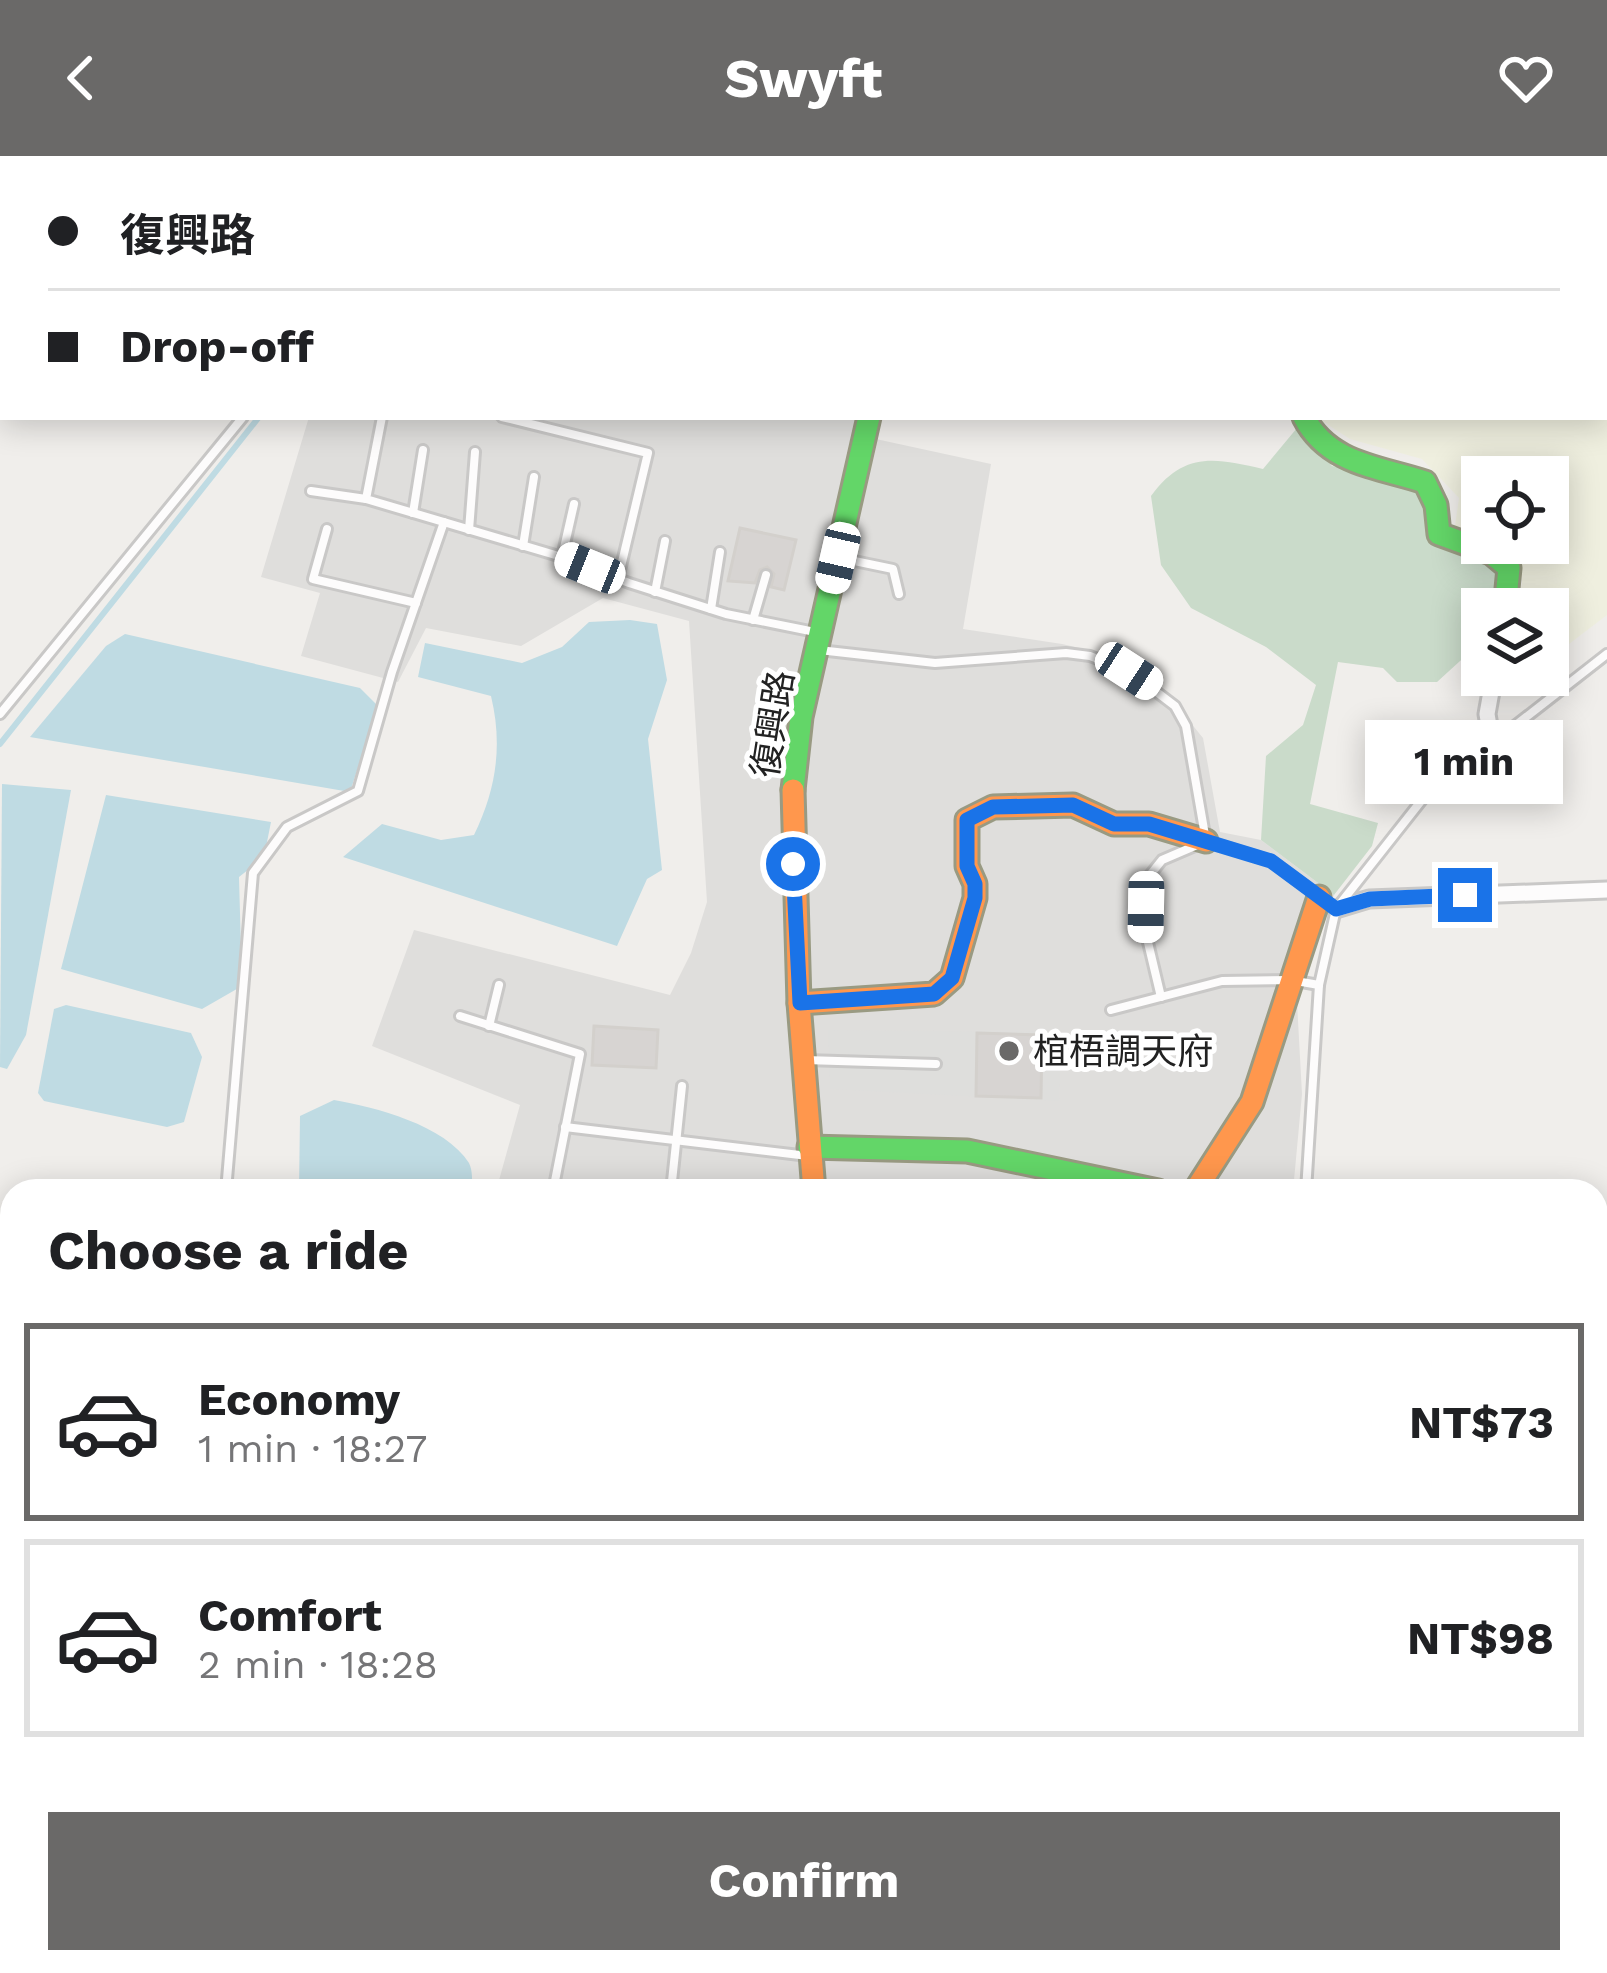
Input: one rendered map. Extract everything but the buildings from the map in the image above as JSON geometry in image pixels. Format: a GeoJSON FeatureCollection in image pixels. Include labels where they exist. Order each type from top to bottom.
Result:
{"type":"FeatureCollection","features":[{"type":"Feature","properties":{"kind":"street","name":"復興路"},"geometry":{"type":"LineString","coordinates":[[812,1179],[800,1003],[793,788],[802,717],[868,420]]}},
{"type":"Feature","properties":{"kind":"street"},"geometry":{"type":"LineString","coordinates":[[1305,420],[1309,433],[1322,446],[1351,460],[1425,482],[1436,505],[1439,534],[1497,553],[1509,568],[1507,588]]}},
{"type":"Feature","properties":{"kind":"street"},"geometry":{"type":"LineString","coordinates":[[1490,696],[1492,744]]}},
{"type":"Feature","properties":{"kind":"street"},"geometry":{"type":"LineString","coordinates":[[800,1003],[934,994],[952,978],[975,898],[967,866],[967,820],[993,807],[1073,805],[1114,824],[1149,824],[1206,841]]}},
{"type":"Feature","properties":{"kind":"street"},"geometry":{"type":"LineString","coordinates":[[1203,1179],[1252,1102],[1290,980],[1327,903],[1607,890]]}},
{"type":"Feature","properties":{"kind":"street"},"geometry":{"type":"LineString","coordinates":[[809,1152],[968,1151],[1101,1179]]}},
{"type":"Feature","properties":{"kind":"lane"},"geometry":{"type":"LineString","coordinates":[[0,714],[241,420]]}},
{"type":"Feature","properties":{"kind":"lane"},"geometry":{"type":"LineString","coordinates":[[366,500],[381,420]]}},
{"type":"Feature","properties":{"kind":"lane"},"geometry":{"type":"LineString","coordinates":[[514,420],[648,453],[618,579]]}},
{"type":"Feature","properties":{"kind":"lane"},"geometry":{"type":"LineString","coordinates":[[413,513],[423,450]]}},
{"type":"Feature","properties":{"kind":"lane"},"geometry":{"type":"LineString","coordinates":[[469,530],[475,452]]}},
{"type":"Feature","properties":{"kind":"lane"},"geometry":{"type":"LineString","coordinates":[[523,546],[534,477]]}},
{"type":"Feature","properties":{"kind":"lane"},"geometry":{"type":"LineString","coordinates":[[311,491],[366,500],[562,557],[655,592],[819,642],[935,663],[1066,653],[1090,656],[1129,671],[1175,706],[1186,726],[1206,841]]}},
{"type":"Feature","properties":{"kind":"lane"},"geometry":{"type":"LineString","coordinates":[[562,557],[574,504]]}},
{"type":"Feature","properties":{"kind":"lane"},"geometry":{"type":"LineString","coordinates":[[227,1179],[253,874],[287,827],[358,791],[444,522]]}},
{"type":"Feature","properties":{"kind":"lane"},"geometry":{"type":"LineString","coordinates":[[327,529],[313,579],[416,603]]}},
{"type":"Feature","properties":{"kind":"lane"},"geometry":{"type":"LineString","coordinates":[[655,592],[664,541]]}},
{"type":"Feature","properties":{"kind":"lane"},"geometry":{"type":"LineString","coordinates":[[711,609],[720,552]]}},
{"type":"Feature","properties":{"kind":"lane"},"geometry":{"type":"LineString","coordinates":[[838,558],[893,569],[899,594]]}},
{"type":"Feature","properties":{"kind":"lane"},"geometry":{"type":"LineString","coordinates":[[753,620],[766,574]]}},
{"type":"Feature","properties":{"kind":"lane"},"geometry":{"type":"LineString","coordinates":[[1307,1179],[1327,903],[1425,796],[1607,654]]}},
{"type":"Feature","properties":{"kind":"lane"},"geometry":{"type":"LineString","coordinates":[[1161,997],[1146,934],[1142,885],[1162,860],[1206,841],[1271,861],[1327,903]]}},
{"type":"Feature","properties":{"kind":"lane"},"geometry":{"type":"LineString","coordinates":[[1111,1010],[1222,981],[1290,980],[1319,985]]}},
{"type":"Feature","properties":{"kind":"lane"},"geometry":{"type":"LineString","coordinates":[[489,1026],[499,985]]}},
{"type":"Feature","properties":{"kind":"lane"},"geometry":{"type":"LineString","coordinates":[[460,1016],[580,1054],[555,1179]]}},
{"type":"Feature","properties":{"kind":"lane"},"geometry":{"type":"LineString","coordinates":[[803,1060],[936,1064]]}},
{"type":"Feature","properties":{"kind":"lane"},"geometry":{"type":"LineString","coordinates":[[673,1179],[682,1086]]}},
{"type":"Feature","properties":{"kind":"lane"},"geometry":{"type":"LineString","coordinates":[[566,1127],[809,1152]]}},
{"type":"Feature","properties":{"kind":"shaded area"},"geometry":{"type":"Polygon","coordinates":[[[308,420],[865,420],[862,436],[991,464],[963,629],[1132,660],[1203,738],[1220,832],[1261,840],[1334,895],[1296,984],[1302,1094],[1294,1179],[499,1179],[520,1105],[372,1046],[414,930],[670,995],[691,953],[707,902],[689,621],[603,598],[521,646],[426,628],[398,682],[301,656],[320,593],[261,577],[308,420]]]}},
{"type":"Feature","properties":{"kind":"shaded area","name":"椬梧調天府"},"geometry":{"type":"Polygon","coordinates":[[[828,1030],[1061,1032],[1059,1101],[830,1089],[828,1030]]]}},
{"type":"Feature","properties":{"kind":"green space"},"geometry":{"type":"Polygon","coordinates":[[[1321,420],[1607,420],[1607,615],[1569,644],[1569,588],[1521,588],[1521,564],[1569,564],[1569,456],[1461,456],[1461,529],[1455,526],[1459,498],[1422,459],[1350,439],[1321,420]]]}},
{"type":"Feature","properties":{"kind":"green space"},"geometry":{"type":"Polygon","coordinates":[[[1297,428],[1332,466],[1406,480],[1421,489],[1430,543],[1461,548],[1461,564],[1500,564],[1502,568],[1498,588],[1461,588],[1461,660],[1437,682],[1397,682],[1383,668],[1338,662],[1310,804],[1378,823],[1372,846],[1334,895],[1261,840],[1266,756],[1303,725],[1316,685],[1266,647],[1191,608],[1161,565],[1151,496],[1163,481],[1201,462],[1263,469],[1297,428]]]}},
{"type":"Feature","properties":{"kind":"water"},"geometry":{"type":"Polygon","coordinates":[[[589,622],[657,624],[667,680],[648,739],[662,870],[647,879],[617,946],[343,857],[382,824],[441,840],[474,835],[482,818],[497,750],[491,696],[418,677],[425,643],[522,663],[562,647],[589,622]]]}},
{"type":"Feature","properties":{"kind":"water"},"geometry":{"type":"Polygon","coordinates":[[[125,634],[360,688],[378,706],[350,792],[30,737],[106,646],[125,634]]]}},
{"type":"Feature","properties":{"kind":"water"},"geometry":{"type":"Polygon","coordinates":[[[2,784],[71,790],[26,1035],[7,1069],[0,1067],[2,784]]]}},
{"type":"Feature","properties":{"kind":"water"},"geometry":{"type":"Polygon","coordinates":[[[106,795],[271,822],[264,857],[239,877],[242,986],[202,1009],[61,969],[106,795]]]}},
{"type":"Feature","properties":{"kind":"water"},"geometry":{"type":"Polygon","coordinates":[[[66,1005],[191,1033],[202,1057],[184,1122],[167,1127],[44,1101],[38,1093],[54,1009],[66,1005]]]}},
{"type":"Feature","properties":{"kind":"water"},"geometry":{"type":"Polygon","coordinates":[[[334,1100],[388,1113],[444,1138],[469,1163],[472,1179],[299,1179],[300,1116],[334,1100]]]}},
{"type":"Feature","properties":{"kind":"waterway"},"geometry":{"type":"LineString","coordinates":[[0,744],[257,420]]}},
{"type":"Feature","properties":{"kind":"traffic: fast"},"geometry":{"type":"LineString","coordinates":[[793,790],[801,717],[868,420]]}},
{"type":"Feature","properties":{"kind":"traffic: fast"},"geometry":{"type":"LineString","coordinates":[[1306,420],[1314,433],[1341,454],[1425,482],[1436,505],[1439,534],[1491,553],[1509,568],[1507,588]]}},
{"type":"Feature","properties":{"kind":"traffic: fast"},"geometry":{"type":"LineString","coordinates":[[809,1147],[967,1151],[1101,1179]]}},
{"type":"Feature","properties":{"kind":"traffic: slow"},"geometry":{"type":"LineString","coordinates":[[793,790],[799,1003],[813,1179]]}},
{"type":"Feature","properties":{"kind":"traffic: slow"},"geometry":{"type":"LineString","coordinates":[[799,1003],[934,994],[952,978],[975,898],[967,866],[967,820],[993,807],[1073,805],[1114,824],[1149,824],[1206,841]]}},
{"type":"Feature","properties":{"kind":"traffic: slow"},"geometry":{"type":"LineString","coordinates":[[1203,1179],[1252,1102],[1319,897]]}},
{"type":"Feature","properties":{"kind":"place","name":"椬梧調天府"},"geometry":{"type":"Point","coordinates":[1009,1051]}},
{"type":"Feature","properties":{"kind":"route"},"geometry":{"type":"LineString","coordinates":[[793,864],[800,1003],[934,994],[952,978],[975,898],[967,866],[967,820],[993,807],[1073,805],[1114,824],[1149,824],[1180,833],[1271,861],[1336,909],[1370,899],[1465,895]]}}]}
